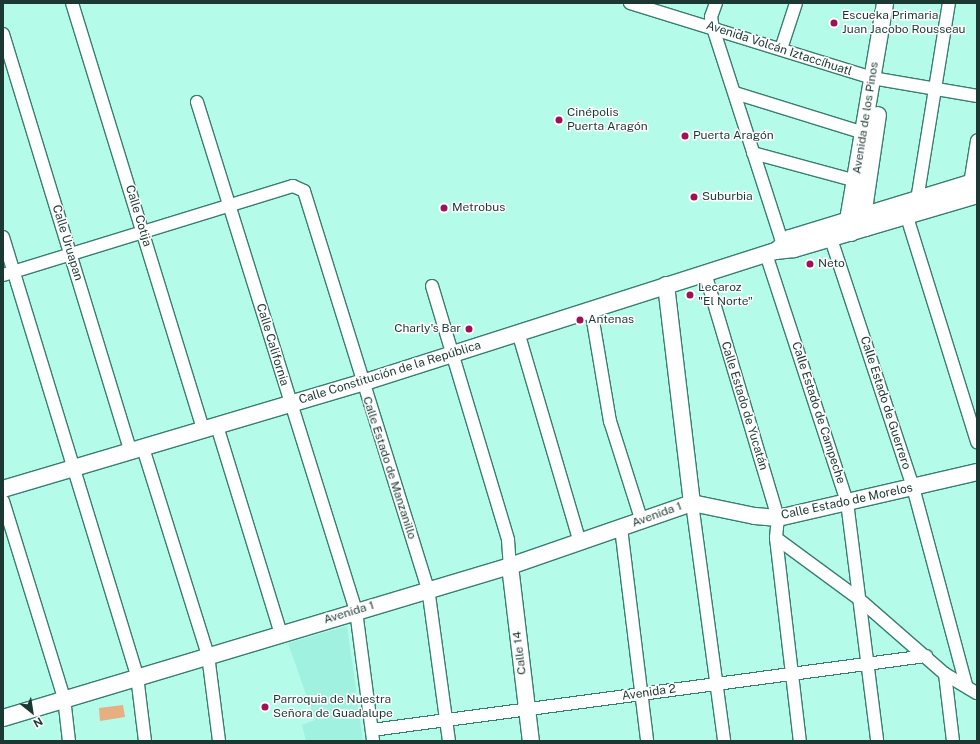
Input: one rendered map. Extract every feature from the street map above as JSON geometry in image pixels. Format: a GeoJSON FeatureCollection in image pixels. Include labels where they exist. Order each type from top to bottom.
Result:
{"type":"FeatureCollection","features":[{"type":"Feature","properties":{"kind":"street","name":"Calle Cotija"},"geometry":{"type":"LineString","coordinates":[[72,3],[143,233],[281,634]]}},
{"type":"Feature","properties":{"kind":"street"},"geometry":{"type":"LineString","coordinates":[[713,28],[711,17],[716,3]]}},
{"type":"Feature","properties":{"kind":"street"},"geometry":{"type":"LineString","coordinates":[[781,49],[796,3]]}},
{"type":"Feature","properties":{"kind":"street","name":"Avenida de los Pinos"},"geometry":{"type":"LineString","coordinates":[[857,224],[877,79],[885,3]]}},
{"type":"Feature","properties":{"kind":"street","name":"Avenida de los Pinos"},"geometry":{"type":"LineString","coordinates":[[857,224],[856,181],[864,133],[896,3]]}},
{"type":"Feature","properties":{"kind":"street"},"geometry":{"type":"LineString","coordinates":[[917,200],[949,3]]}},
{"type":"Feature","properties":{"kind":"street","name":"Avenida Volcán Iztaccíhuatl"},"geometry":{"type":"LineString","coordinates":[[634,4],[877,79],[977,96]]}},
{"type":"Feature","properties":{"kind":"street","name":"Calle Estado de Campeche"},"geometry":{"type":"LineString","coordinates":[[713,28],[753,153],[777,250],[847,502],[877,741]]}},
{"type":"Feature","properties":{"kind":"street","name":"Calle Uruapan"},"geometry":{"type":"LineString","coordinates":[[3,34],[71,255],[208,655],[219,741]]}},
{"type":"Feature","properties":{"kind":"street"},"geometry":{"type":"LineString","coordinates":[[734,93],[864,133]]}},
{"type":"Feature","properties":{"kind":"street","name":"Calle California"},"geometry":{"type":"LineString","coordinates":[[197,102],[356,611],[372,736]]}},
{"type":"Feature","properties":{"kind":"street"},"geometry":{"type":"LineString","coordinates":[[975,187],[977,141]]}},
{"type":"Feature","properties":{"kind":"street"},"geometry":{"type":"LineString","coordinates":[[753,153],[856,181]]}},
{"type":"Feature","properties":{"kind":"street","name":"Calle Estado de Manzanillo"},"geometry":{"type":"LineString","coordinates":[[230,205],[293,186],[301,188],[307,194],[362,382],[428,588],[448,741]]}},
{"type":"Feature","properties":{"kind":"street","name":"Calle Constitución de la República"},"geometry":{"type":"LineString","coordinates":[[777,250],[790,238],[857,224],[907,217],[975,187]]}},
{"type":"Feature","properties":{"kind":"street","name":"Calle Constitución de la República"},"geometry":{"type":"LineString","coordinates":[[3,489],[453,354],[591,308],[777,250],[830,239],[857,224],[917,200],[975,187]]}},
{"type":"Feature","properties":{"kind":"street"},"geometry":{"type":"LineString","coordinates":[[8,273],[143,233],[230,205]]}},
{"type":"Feature","properties":{"kind":"street"},"geometry":{"type":"LineString","coordinates":[[907,217],[977,442]]}},
{"type":"Feature","properties":{"kind":"street"},"geometry":{"type":"LineString","coordinates":[[3,237],[8,273],[74,468],[137,676],[145,741]]}},
{"type":"Feature","properties":{"kind":"street","name":"Calle Estado de Guerrero"},"geometry":{"type":"LineString","coordinates":[[830,239],[913,487],[966,685]]}},
{"type":"Feature","properties":{"kind":"street","name":"Calle Estado de Yucatán"},"geometry":{"type":"LineString","coordinates":[[705,273],[778,518],[776,538],[800,741]]}},
{"type":"Feature","properties":{"kind":"street"},"geometry":{"type":"LineString","coordinates":[[666,285],[692,503],[724,741]]}},
{"type":"Feature","properties":{"kind":"street"},"geometry":{"type":"LineString","coordinates":[[432,286],[508,540],[510,566]]}},
{"type":"Feature","properties":{"kind":"street"},"geometry":{"type":"LineString","coordinates":[[591,308],[610,421],[642,522]]}},
{"type":"Feature","properties":{"kind":"street"},"geometry":{"type":"LineString","coordinates":[[518,332],[580,543]]}},
{"type":"Feature","properties":{"kind":"street","name":"Calle Estado de Morelos"},"geometry":{"type":"LineString","coordinates":[[692,503],[755,516],[778,518],[977,472]]}},
{"type":"Feature","properties":{"kind":"street"},"geometry":{"type":"LineString","coordinates":[[3,502],[64,698],[69,741]]}},
{"type":"Feature","properties":{"kind":"street","name":"Avenida 1"},"geometry":{"type":"LineString","coordinates":[[3,718],[64,698],[281,634],[428,588],[510,566],[642,522],[692,503]]}},
{"type":"Feature","properties":{"kind":"street"},"geometry":{"type":"LineString","coordinates":[[621,528],[647,741]]}},
{"type":"Feature","properties":{"kind":"street"},"geometry":{"type":"LineString","coordinates":[[776,538],[859,599],[945,674],[966,685],[977,693]]}},
{"type":"Feature","properties":{"kind":"street","name":"Calle 14"},"geometry":{"type":"LineString","coordinates":[[510,566],[531,741]]}},
{"type":"Feature","properties":{"kind":"street","name":"Avenida 2"},"geometry":{"type":"LineString","coordinates":[[372,736],[446,720],[926,656]]}},
{"type":"Feature","properties":{"kind":"street"},"geometry":{"type":"LineString","coordinates":[[945,674],[953,741]]}},
{"type":"Feature","properties":{"kind":"shaded area"},"geometry":{"type":"Polygon","coordinates":[[[347,626],[363,741],[306,741],[302,725],[315,720],[288,643],[347,626]]]}},
{"type":"Feature","properties":{"kind":"shaded area"},"geometry":{"type":"Polygon","coordinates":[[[123,705],[125,717],[100,721],[99,708],[123,705]]]}},
{"type":"Feature","properties":{"kind":"place","name":"Escueka Primaria Juan Jacobo Rousseau"},"geometry":{"type":"Point","coordinates":[834,23]}},
{"type":"Feature","properties":{"kind":"place","name":"Cinépolis Puerta Aragón"},"geometry":{"type":"Point","coordinates":[559,120]}},
{"type":"Feature","properties":{"kind":"place","name":"Puerta Aragón"},"geometry":{"type":"Point","coordinates":[685,136]}},
{"type":"Feature","properties":{"kind":"place","name":"Suburbia"},"geometry":{"type":"Point","coordinates":[694,197]}},
{"type":"Feature","properties":{"kind":"place","name":"Metrobus"},"geometry":{"type":"Point","coordinates":[444,208]}},
{"type":"Feature","properties":{"kind":"place","name":"Neto"},"geometry":{"type":"Point","coordinates":[810,264]}},
{"type":"Feature","properties":{"kind":"place","name":"Lecaroz \"El Norte\""},"geometry":{"type":"Point","coordinates":[690,295]}},
{"type":"Feature","properties":{"kind":"place","name":"Antenas"},"geometry":{"type":"Point","coordinates":[580,320]}},
{"type":"Feature","properties":{"kind":"place","name":"Charly's Bar"},"geometry":{"type":"Point","coordinates":[469,329]}},
{"type":"Feature","properties":{"kind":"place","name":"Parroquia de Nuestra Señora de Guadalupe"},"geometry":{"type":"Point","coordinates":[265,707]}}]}
